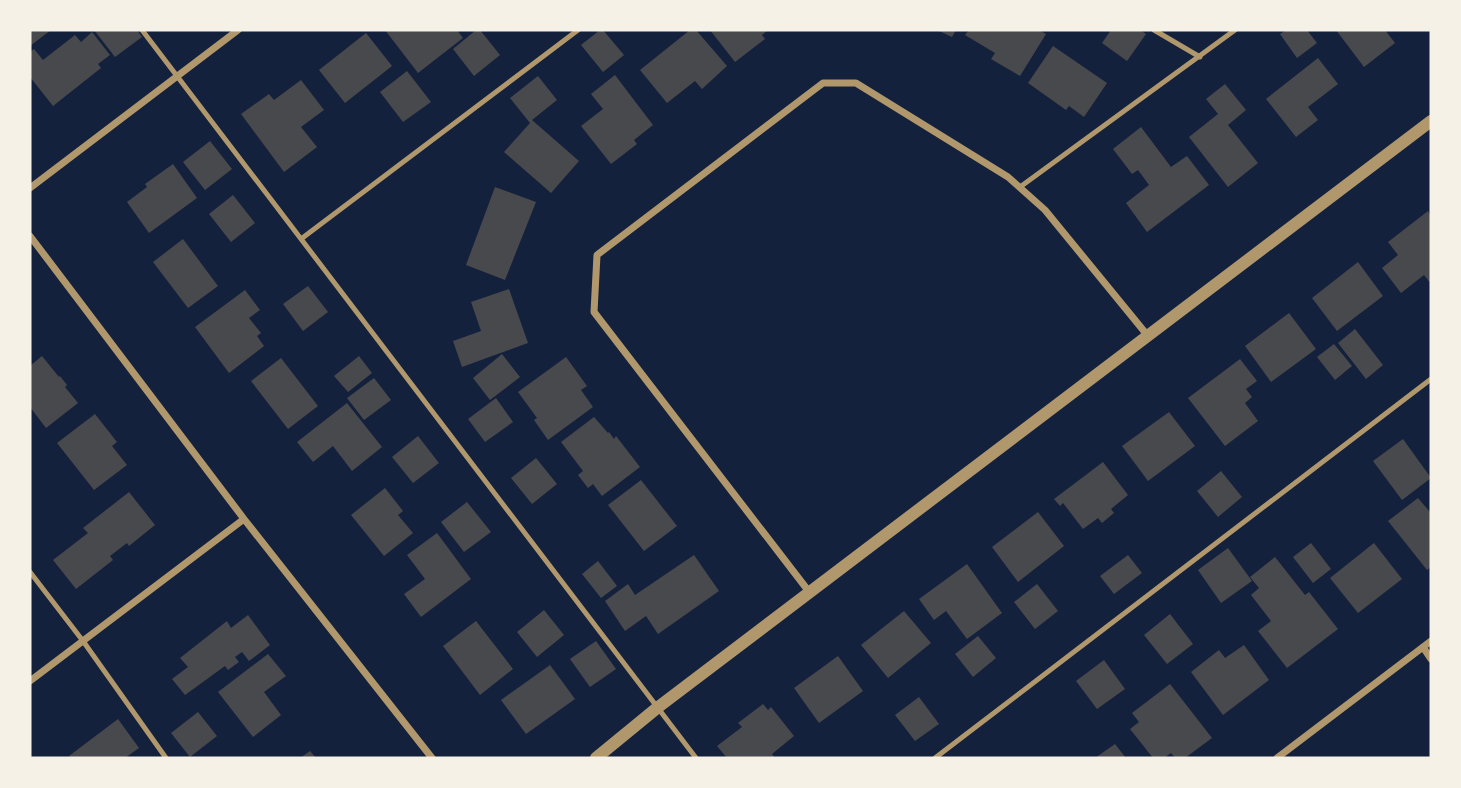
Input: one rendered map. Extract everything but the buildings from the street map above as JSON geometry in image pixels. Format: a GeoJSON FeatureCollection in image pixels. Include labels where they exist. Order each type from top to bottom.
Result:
{"type":"FeatureCollection","features":[{"type":"Feature","properties":{"kind":"street"},"geometry":{"type":"LineString","coordinates":[[30,188],[238,30]]}},
{"type":"Feature","properties":{"kind":"street"},"geometry":{"type":"LineString","coordinates":[[810,593],[594,312],[597,255],[822,83],[856,83],[1008,177],[1045,210],[1148,336]]}},
{"type":"Feature","properties":{"kind":"street"},"geometry":{"type":"LineString","coordinates":[[596,758],[657,708],[1431,121]]}},
{"type":"Feature","properties":{"kind":"street"},"geometry":{"type":"LineString","coordinates":[[30,236],[244,519],[432,758]]}},
{"type":"Feature","properties":{"kind":"street"},"geometry":{"type":"LineString","coordinates":[[30,681],[244,519]]}},
{"type":"Feature","properties":{"kind":"street"},"geometry":{"type":"LineString","coordinates":[[1277,758],[1431,641]]}},
{"type":"Feature","properties":{"kind":"street"},"geometry":{"type":"LineString","coordinates":[[1423,647],[1431,659]]}},
{"type":"Feature","properties":{"kind":"lane"},"geometry":{"type":"LineString","coordinates":[[142,30],[696,758]]}},
{"type":"Feature","properties":{"kind":"lane"},"geometry":{"type":"LineString","coordinates":[[301,239],[578,30]]}},
{"type":"Feature","properties":{"kind":"lane"},"geometry":{"type":"LineString","coordinates":[[1154,30],[1200,57]]}},
{"type":"Feature","properties":{"kind":"lane"},"geometry":{"type":"LineString","coordinates":[[1020,187],[1235,30]]}},
{"type":"Feature","properties":{"kind":"lane"},"geometry":{"type":"LineString","coordinates":[[935,758],[1431,379]]}},
{"type":"Feature","properties":{"kind":"lane"},"geometry":{"type":"LineString","coordinates":[[30,572],[166,758]]}}]}
